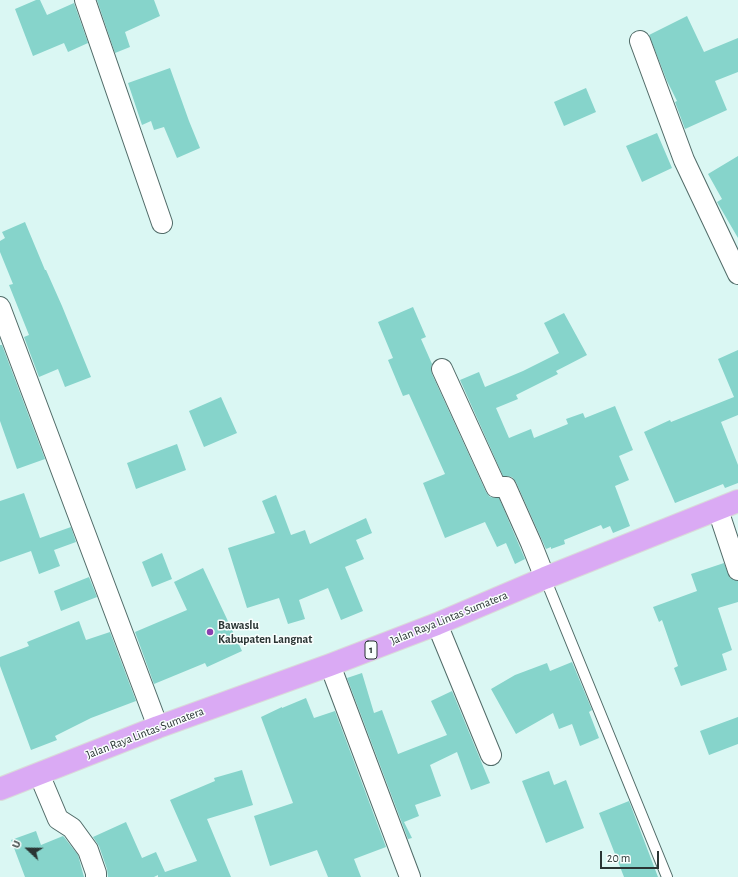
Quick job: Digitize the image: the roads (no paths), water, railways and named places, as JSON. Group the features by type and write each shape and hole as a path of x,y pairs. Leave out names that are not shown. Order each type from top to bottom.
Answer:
{"highway":[{"name":"Jalan Raya Lintas Sumatera","path":"0,789 158,727 330,665 437,624 545,578 738,502"}],"street":[{"path":"85,0 162,223"},
{"path":"640,41 684,160 738,274"},
{"path":"0,307 158,727"},
{"path":"442,369 496,487 506,487 545,578"},
{"path":"718,510 738,570"},
{"path":"437,624 491,755"},
{"path":"330,665 410,877"},
{"path":"39,774 58,819 72,828 88,850 96,877"}],"lane":[{"path":"545,578 668,877"}],"place":[{"name":"Bawaslu Kabupaten Langnat","path":"210,632"}]}
